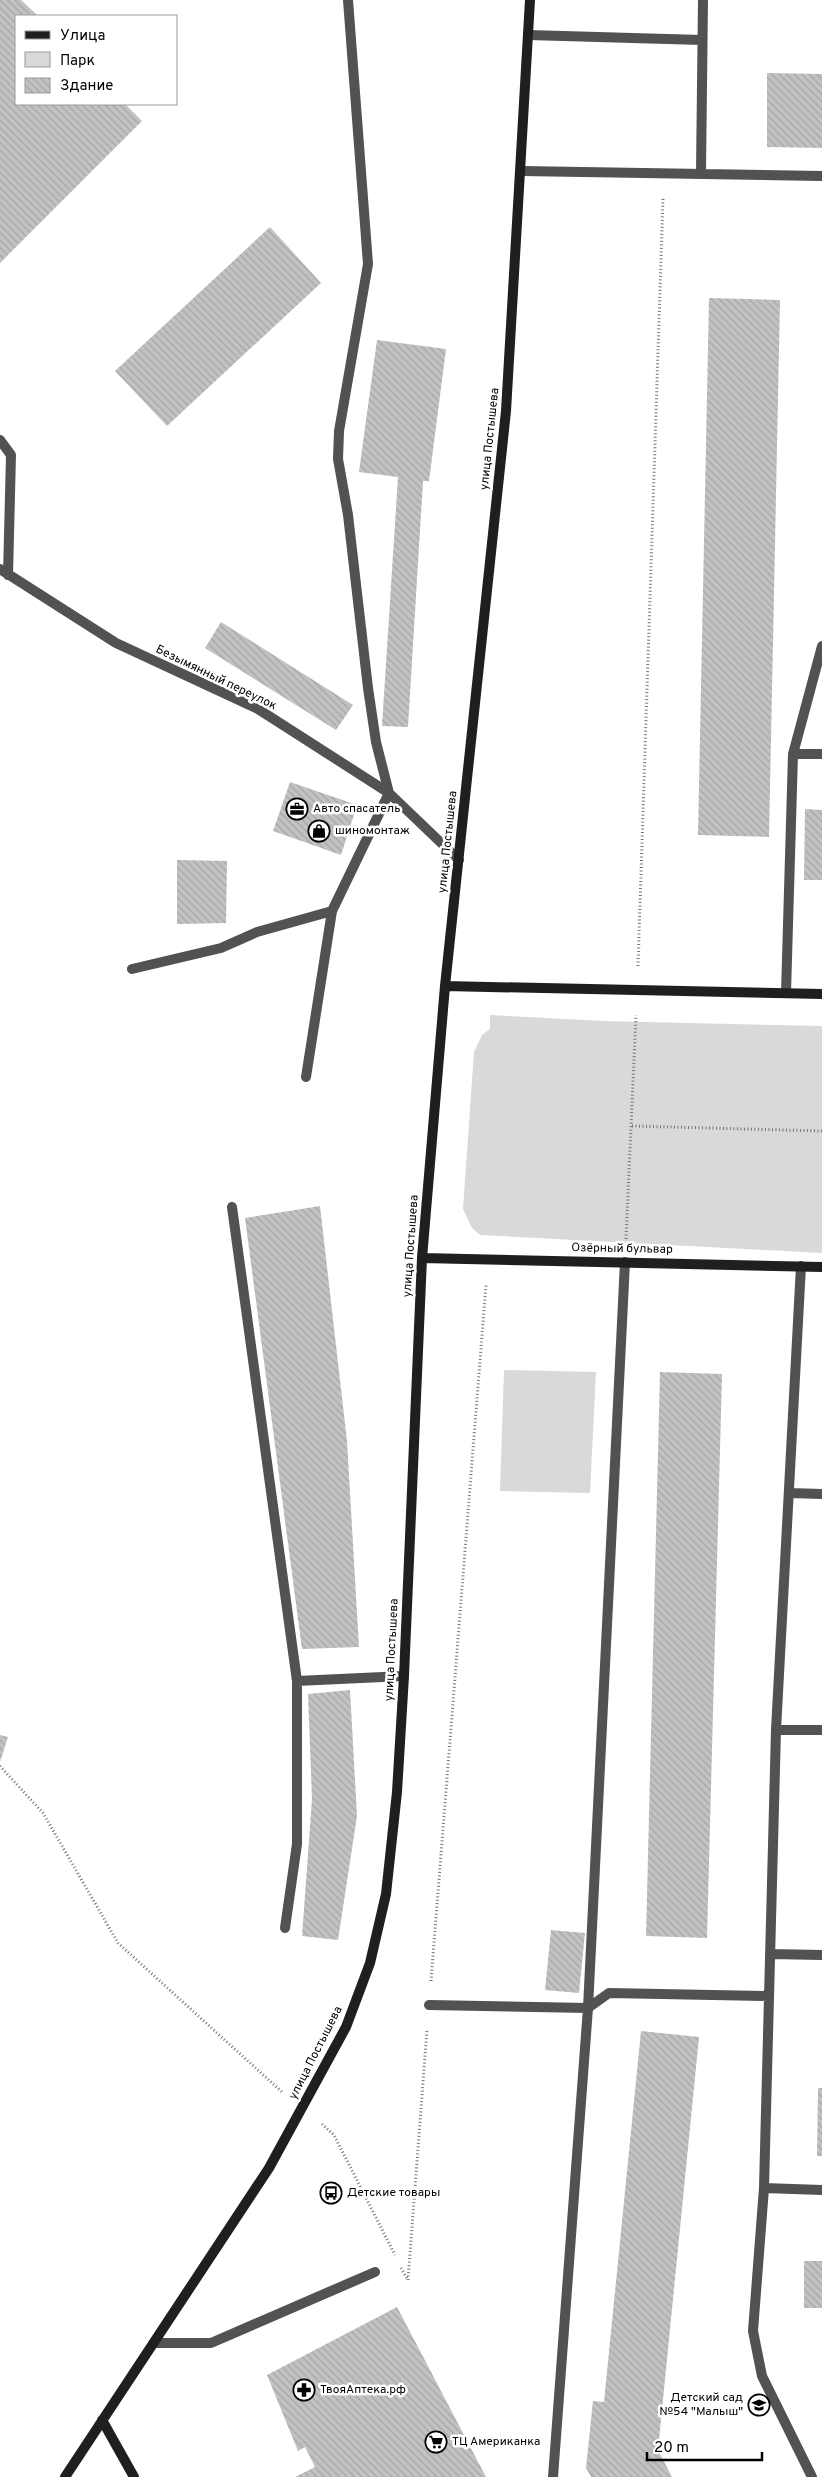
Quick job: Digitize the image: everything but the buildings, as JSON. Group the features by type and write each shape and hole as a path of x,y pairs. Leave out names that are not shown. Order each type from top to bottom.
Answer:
{"main road":[{"name":"улица Постышева","path":"65,2477 269,2168 346,2027 370,1963 384,1903 397,1792 404,1676 422,1258 445,986 506,411 522,171 530,0"},
{"path":"445,986 822,994"},
{"name":"Озёрный бульвар","path":"422,1258 822,1267"},
{"path":"102,2420 134,2477"}],"lane":[{"path":"306,1077 332,911 388,793 375,733 348,515 338,459 339,431 368,264 348,0"},
{"path":"701,172 703,0"},
{"path":"528,35 702,40"},
{"path":"522,171 664,174 701,172 822,176"},
{"path":"0,440 11,455 4,572"},
{"name":"Безымянный переулок","path":"4,572 116,643 258,709 388,793 458,860"},
{"path":"786,993 793,754 822,646"},
{"path":"793,754 822,754"},
{"path":"132,969 222,948 257,932 332,911"},
{"path":"232,1207 297,1681 296,1844 285,1928"},
{"path":"552,2477 588,2008 625,1262"},
{"path":"801,1266 776,1730 764,2188 753,2331 762,2376 812,2477"},
{"path":"789,1493 822,1494"},
{"path":"297,1681 404,1676"},
{"path":"776,1730 822,1730"},
{"path":"770,1954 822,1955"},
{"path":"429,2005 588,2008 609,1993 769,1996"},
{"path":"764,2188 822,2190"},
{"path":"154,2343 211,2343 376,2272"}],"path":[{"path":"625,1262 637,991 664,174"},
{"path":"632,1126 822,1131"},
{"path":"0,1766 43,1813 118,1944 334,2135 408,2280 488,1259"}],"green space":[{"path":"490,1015 602,1021 822,1026 822,1253 480,1235 472,1228 463,1209 474,1052 482,1035 490,1029"},
{"path":"504,1370 596,1372 590,1493 500,1491"}],"place":[{"name":"Авто спасатель","path":"297,809"},
{"name":"шиномонтаж","path":"319,831"},
{"name":"Детские товары","path":"331,2193"},
{"name":"ТвояАптека.рф","path":"304,2390"},
{"name":"Детский сад №54 \"Малыш\"","path":"759,2405"},
{"name":"ТЦ Американка","path":"436,2442"}]}
